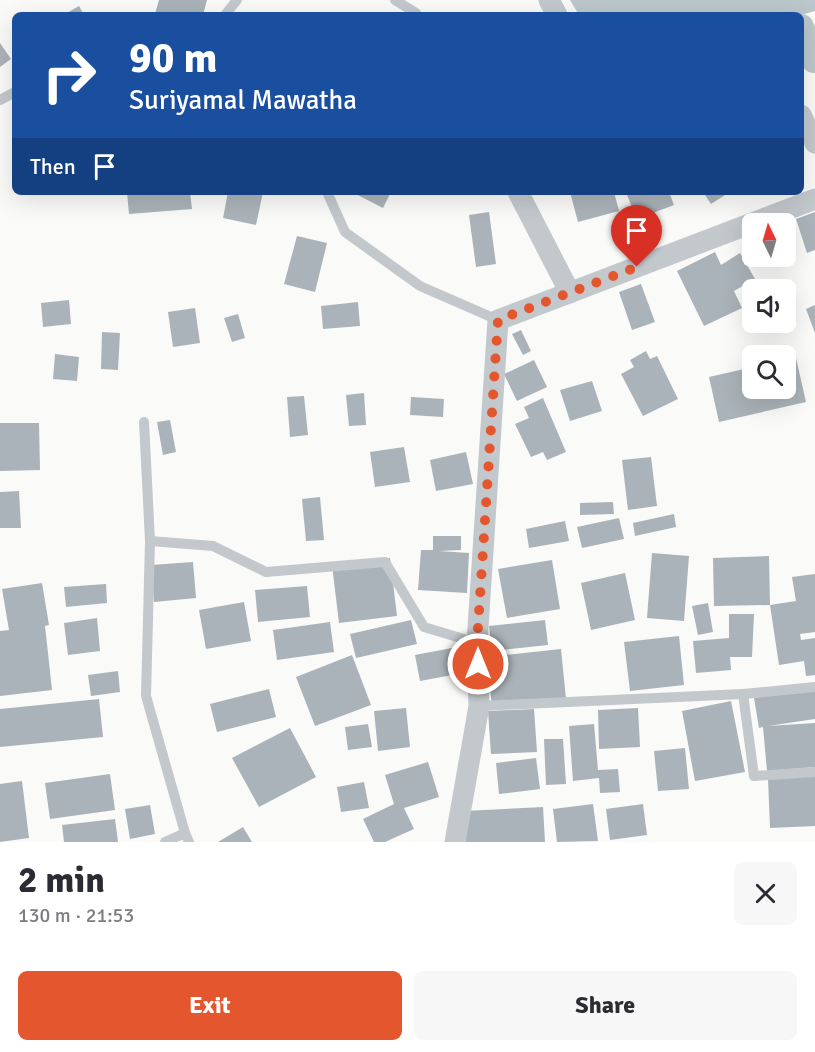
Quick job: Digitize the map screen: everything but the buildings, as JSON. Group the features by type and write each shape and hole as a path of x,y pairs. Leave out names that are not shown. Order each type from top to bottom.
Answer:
{"street":[{"path":"804,121 815,143"},
{"path":"520,195 570,293"},
{"path":"455,842 479,706 477,643 498,320 815,199"}],"lane":[{"path":"227,12 237,0"},
{"path":"395,0 414,12"},
{"path":"328,195 345,232 420,286 498,320"},
{"path":"144,422 150,541 146,696 187,838 165,842"},
{"path":"150,541 213,546 266,572 385,562 424,627 477,643"},
{"path":"479,706 743,694 815,687"},
{"path":"743,694 754,776 815,772"}],"shaded area":[{"path":"570,0 815,0 815,11 804,14 804,12 577,12"}],"waterway":[{"path":"804,35 814,60"}],"route":[{"path":"478,664 477,643 498,320 637,267"}]}
